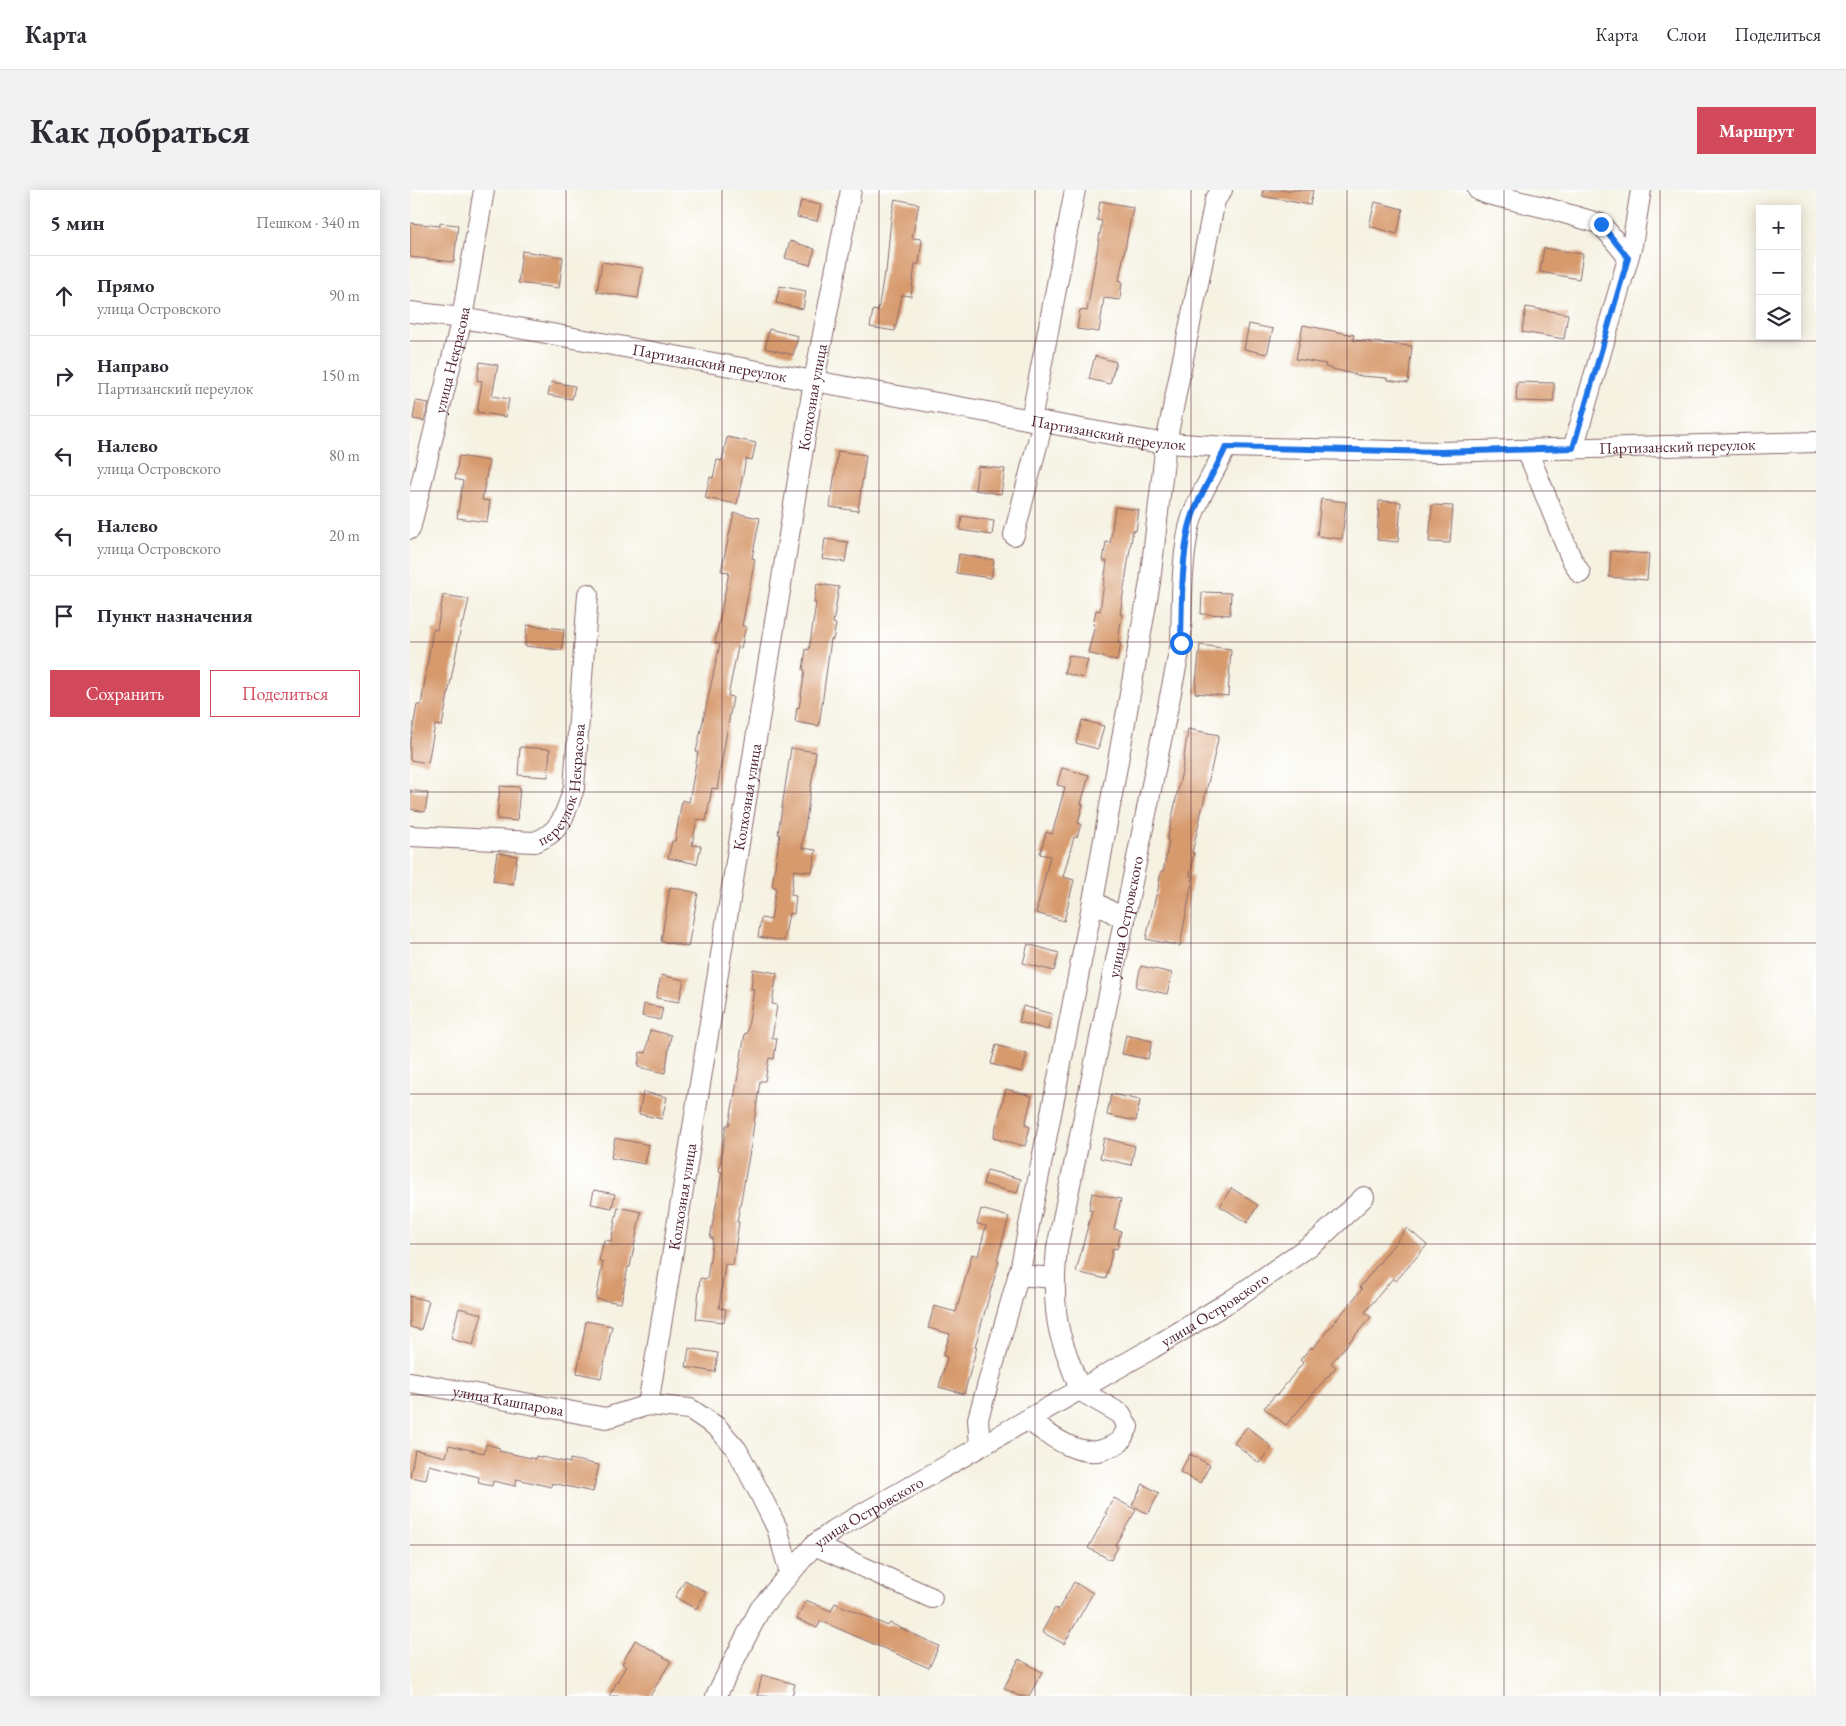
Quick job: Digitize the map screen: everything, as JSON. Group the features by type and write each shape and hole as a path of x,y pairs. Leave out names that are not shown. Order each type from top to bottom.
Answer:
{"street":[{"name":"улица Некрасова","path":"410,529 462,318 484,190"},
{"name":"Колхозная улица","path":"648,1405 814,381 851,190"},
{"path":"1014,535 1037,421 1075,190"},
{"path":"1478,190 1601,224 1628,258"},
{"path":"1573,448 1628,258 1642,190"},
{"path":"980,1446 978,1419 1018,1275 1033,1210 1093,902 1150,582 1166,443 1218,193"},
{"name":"Партизанский переулок","path":"410,312 462,318 1155,442 1226,447 1440,452 1816,442"},
{"name":"улица Островского","path":"1079,1390 1060,1333 1055,1302 1054,1278 1057,1248 1181,643 1184,566 1189,527 1204,487 1226,447"},
{"path":"1527,450 1571,558 1580,573"},
{"name":"переулок Некрасова","path":"410,836 534,842 548,837 559,826 574,788 588,594"},
{"path":"1093,902 1125,920"},
{"path":"1077,983 1094,989 1108,1001"},
{"name":"улица Островского","path":"716,1696 760,1609 814,1544 836,1529 1151,1349 1232,1300 1318,1240 1364,1197"},
{"path":"1018,1275 1054,1278"},
{"name":"улица Кашпарова","path":"410,1382 606,1418 648,1405"},
{"path":"1027,1420 1080,1451 1100,1450 1120,1442 1128,1427 1121,1414 1079,1390"},
{"path":"648,1405 690,1409 717,1427 737,1450 777,1528 790,1573"},
{"path":"814,1544 932,1598"}],"building":[{"path":"1263,190 1313,190 1310,205 1262,196"},
{"path":"895,199 919,204 912,238 922,239 919,264 915,264 911,296 902,295 895,331 870,327 873,310 878,311 884,273 886,273 891,218"},
{"path":"801,201 821,205 817,221 797,217"},
{"path":"1100,201 1133,207 1119,280 1122,281 1120,300 1104,298 1099,332 1077,329 1080,310 1087,311 1102,221 1097,220"},
{"path":"1375,202 1403,209 1397,234 1369,226"},
{"path":"410,223 440,226 440,223 458,225 454,262 410,257"},
{"path":"790,241 815,249 810,265 785,258"},
{"path":"1544,248 1583,254 1579,279 1540,272"},
{"path":"522,251 563,257 559,288 518,283"},
{"path":"602,262 643,268 638,298 597,292"},
{"path":"780,286 806,291 803,309 776,303"},
{"path":"1526,307 1568,314 1564,339 1522,332"},
{"path":"1249,324 1273,329 1267,354 1244,349"},
{"path":"1303,325 1354,335 1353,340 1412,346 1408,383 1387,380 1387,378 1361,376 1325,367 1326,364 1296,359"},
{"path":"769,329 798,336 793,355 765,348"},
{"path":"1095,356 1116,362 1110,384 1089,379"},
{"path":"480,362 498,365 492,396 509,399 506,417 477,412 482,381 477,380"},
{"path":"551,382 575,386 572,399 548,395"},
{"path":"1517,382 1554,383 1554,402 1516,401"},
{"path":"416,401 429,403 424,421 413,419"},
{"path":"727,437 756,443 752,460 746,459 737,504 705,498 710,477 713,478 717,460 722,461"},
{"path":"838,451 866,455 858,511 830,507"},
{"path":"459,456 489,461 482,500 490,501 487,522 457,518 463,481 455,479"},
{"path":"978,466 1005,469 1001,494 975,490"},
{"path":"1321,499 1346,502 1342,539 1317,536"},
{"path":"1379,501 1401,502 1398,542 1377,540"},
{"path":"1432,505 1453,506 1450,543 1429,542"},
{"path":"1115,507 1139,510 1136,531 1133,530 1120,614 1122,614 1118,643 1121,644 1117,661 1088,653 1095,625 1093,625 1096,610 1100,611 1107,561 1103,561 1106,542 1110,543"},
{"path":"734,513 760,518 752,558 755,559 742,626 746,626 741,648 738,647 728,696 733,697 717,789 712,788 706,821 697,819 692,845 701,846 697,864 668,858 672,841 675,841 682,800 689,802 698,752 696,752 720,644 715,643 729,572 721,571"},
{"path":"962,516 994,521 992,535 960,530"},
{"path":"825,539 848,542 845,562 822,559"},
{"path":"1611,551 1649,554 1647,580 1609,577"},
{"path":"959,554 994,560 991,578 956,573"},
{"path":"817,584 839,587 833,623 836,624 833,640 831,639 819,726 795,722 805,670 803,670 806,649 809,650"},
{"path":"1202,592 1231,593 1230,615 1201,614"},
{"path":"443,595 469,599 464,622 462,622 442,726 435,725 428,763 410,760 410,739 417,705 421,705 433,629 437,630"},
{"path":"527,625 564,629 562,650 525,646"},
{"path":"1200,645 1231,649 1228,696 1195,693"},
{"path":"1069,655 1088,660 1083,678 1064,673"},
{"path":"1082,720 1104,726 1098,749 1076,743"},
{"path":"1188,729 1219,735 1192,853 1194,853 1190,876 1193,876 1180,946 1146,939 1161,871 1163,872"},
{"path":"520,747 550,749 548,777 518,775"},
{"path":"791,748 816,752 802,848 816,850 812,872 794,870 791,895 796,896 794,914 789,913 784,941 758,937 761,918 771,920 776,887 772,886 780,834 778,834"},
{"path":"1062,768 1089,775 1081,804 1083,804 1078,823 1081,824 1077,837 1074,837 1063,877 1074,880 1064,921 1036,913 1050,856 1040,854 1046,832 1052,834 1065,787 1057,785"},
{"path":"500,786 520,787 517,821 497,819"},
{"path":"410,790 428,793 425,812 410,809"},
{"path":"497,853 517,856 513,884 493,881"},
{"path":"670,887 698,893 688,947 661,941"},
{"path":"1028,944 1059,953 1054,971 1023,963"},
{"path":"1141,966 1172,973 1167,994 1136,987"},
{"path":"753,969 777,973 772,1004 777,1005 772,1038 777,1038 774,1059 769,1058 765,1081 760,1081 737,1222 739,1222 733,1265 725,1264 719,1308 726,1309 724,1322 696,1319 700,1278 707,1279 713,1238 710,1238 722,1172 719,1172 726,1125 729,1125 745,1033 747,1034 754,989 751,989"},
{"path":"661,975 684,980 679,1002 656,998"},
{"path":"644,1004 663,1008 660,1020 642,1016"},
{"path":"1023,1006 1052,1014 1048,1030 1019,1022"},
{"path":"650,1030 671,1035 665,1073 638,1067 640,1052 646,1053"},
{"path":"1126,1035 1152,1041 1148,1059 1122,1054"},
{"path":"996,1045 1027,1054 1022,1072 991,1064"},
{"path":"1006,1089 1032,1096 1025,1125 1030,1127 1025,1146 993,1138"},
{"path":"643,1092 667,1097 662,1119 639,1114"},
{"path":"1111,1094 1140,1100 1136,1121 1107,1115"},
{"path":"615,1138 649,1145 645,1164 611,1158"},
{"path":"1104,1138 1135,1146 1131,1165 1100,1158"},
{"path":"987,1170 1021,1179 1017,1193 983,1184"},
{"path":"1231,1188 1258,1205 1247,1223 1220,1206"},
{"path":"594,1190 615,1194 612,1208 591,1204"},
{"path":"1092,1193 1121,1199 1114,1229 1121,1231 1117,1249 1113,1248 1106,1279 1076,1272 1092,1210 1089,1210"},
{"path":"618,1207 641,1212 621,1303 596,1299 603,1262 599,1261 604,1240 611,1241"},
{"path":"981,1209 1009,1217 964,1394 939,1387 947,1357 943,1356 950,1334 928,1328 934,1306 956,1312 972,1254 978,1256 986,1226 977,1224"},
{"path":"1407,1228 1427,1245 1396,1281 1393,1278 1365,1312 1371,1317 1331,1363 1336,1367 1286,1425 1264,1408 1303,1363 1300,1360 1311,1347 1312,1349 1362,1289 1360,1287"},
{"path":"410,1296 429,1301 421,1330 410,1327"},
{"path":"459,1308 482,1314 473,1345 451,1339"},
{"path":"586,1321 612,1326 601,1378 577,1373"},
{"path":"689,1348 718,1353 715,1372 686,1367"},
{"path":"1247,1427 1272,1447 1259,1463 1234,1443"},
{"path":"486,1444 500,1448 499,1451 535,1459 536,1456 570,1463 570,1459 599,1465 593,1492 552,1483 551,1487 517,1479 515,1486 493,1481 492,1486 478,1483 479,1477 429,1465 426,1480 410,1477 415,1450 446,1457 449,1445 484,1453"},
{"path":"1190,1454 1210,1465 1200,1483 1180,1472"},
{"path":"1143,1484 1159,1493 1148,1514 1132,1505"},
{"path":"1114,1498 1136,1510 1115,1545 1118,1547 1111,1560 1088,1548"},
{"path":"685,1580 706,1592 696,1609 675,1597"},
{"path":"1074,1582 1093,1593 1064,1644 1042,1632 1055,1608 1058,1610"},
{"path":"806,1600 831,1611 835,1603 888,1626 890,1623 939,1646 929,1668 821,1621 817,1628 797,1619"},
{"path":"635,1640 671,1661 650,1696 609,1696 626,1666 622,1664"},
{"path":"1019,1659 1042,1672 1029,1696 1019,1696 1004,1688"},
{"path":"762,1675 795,1684 792,1696 757,1696"}],"route":[{"path":"1181,643 1184,566 1189,527 1204,487 1226,447 1440,452 1573,448 1628,258 1601,224"}]}
